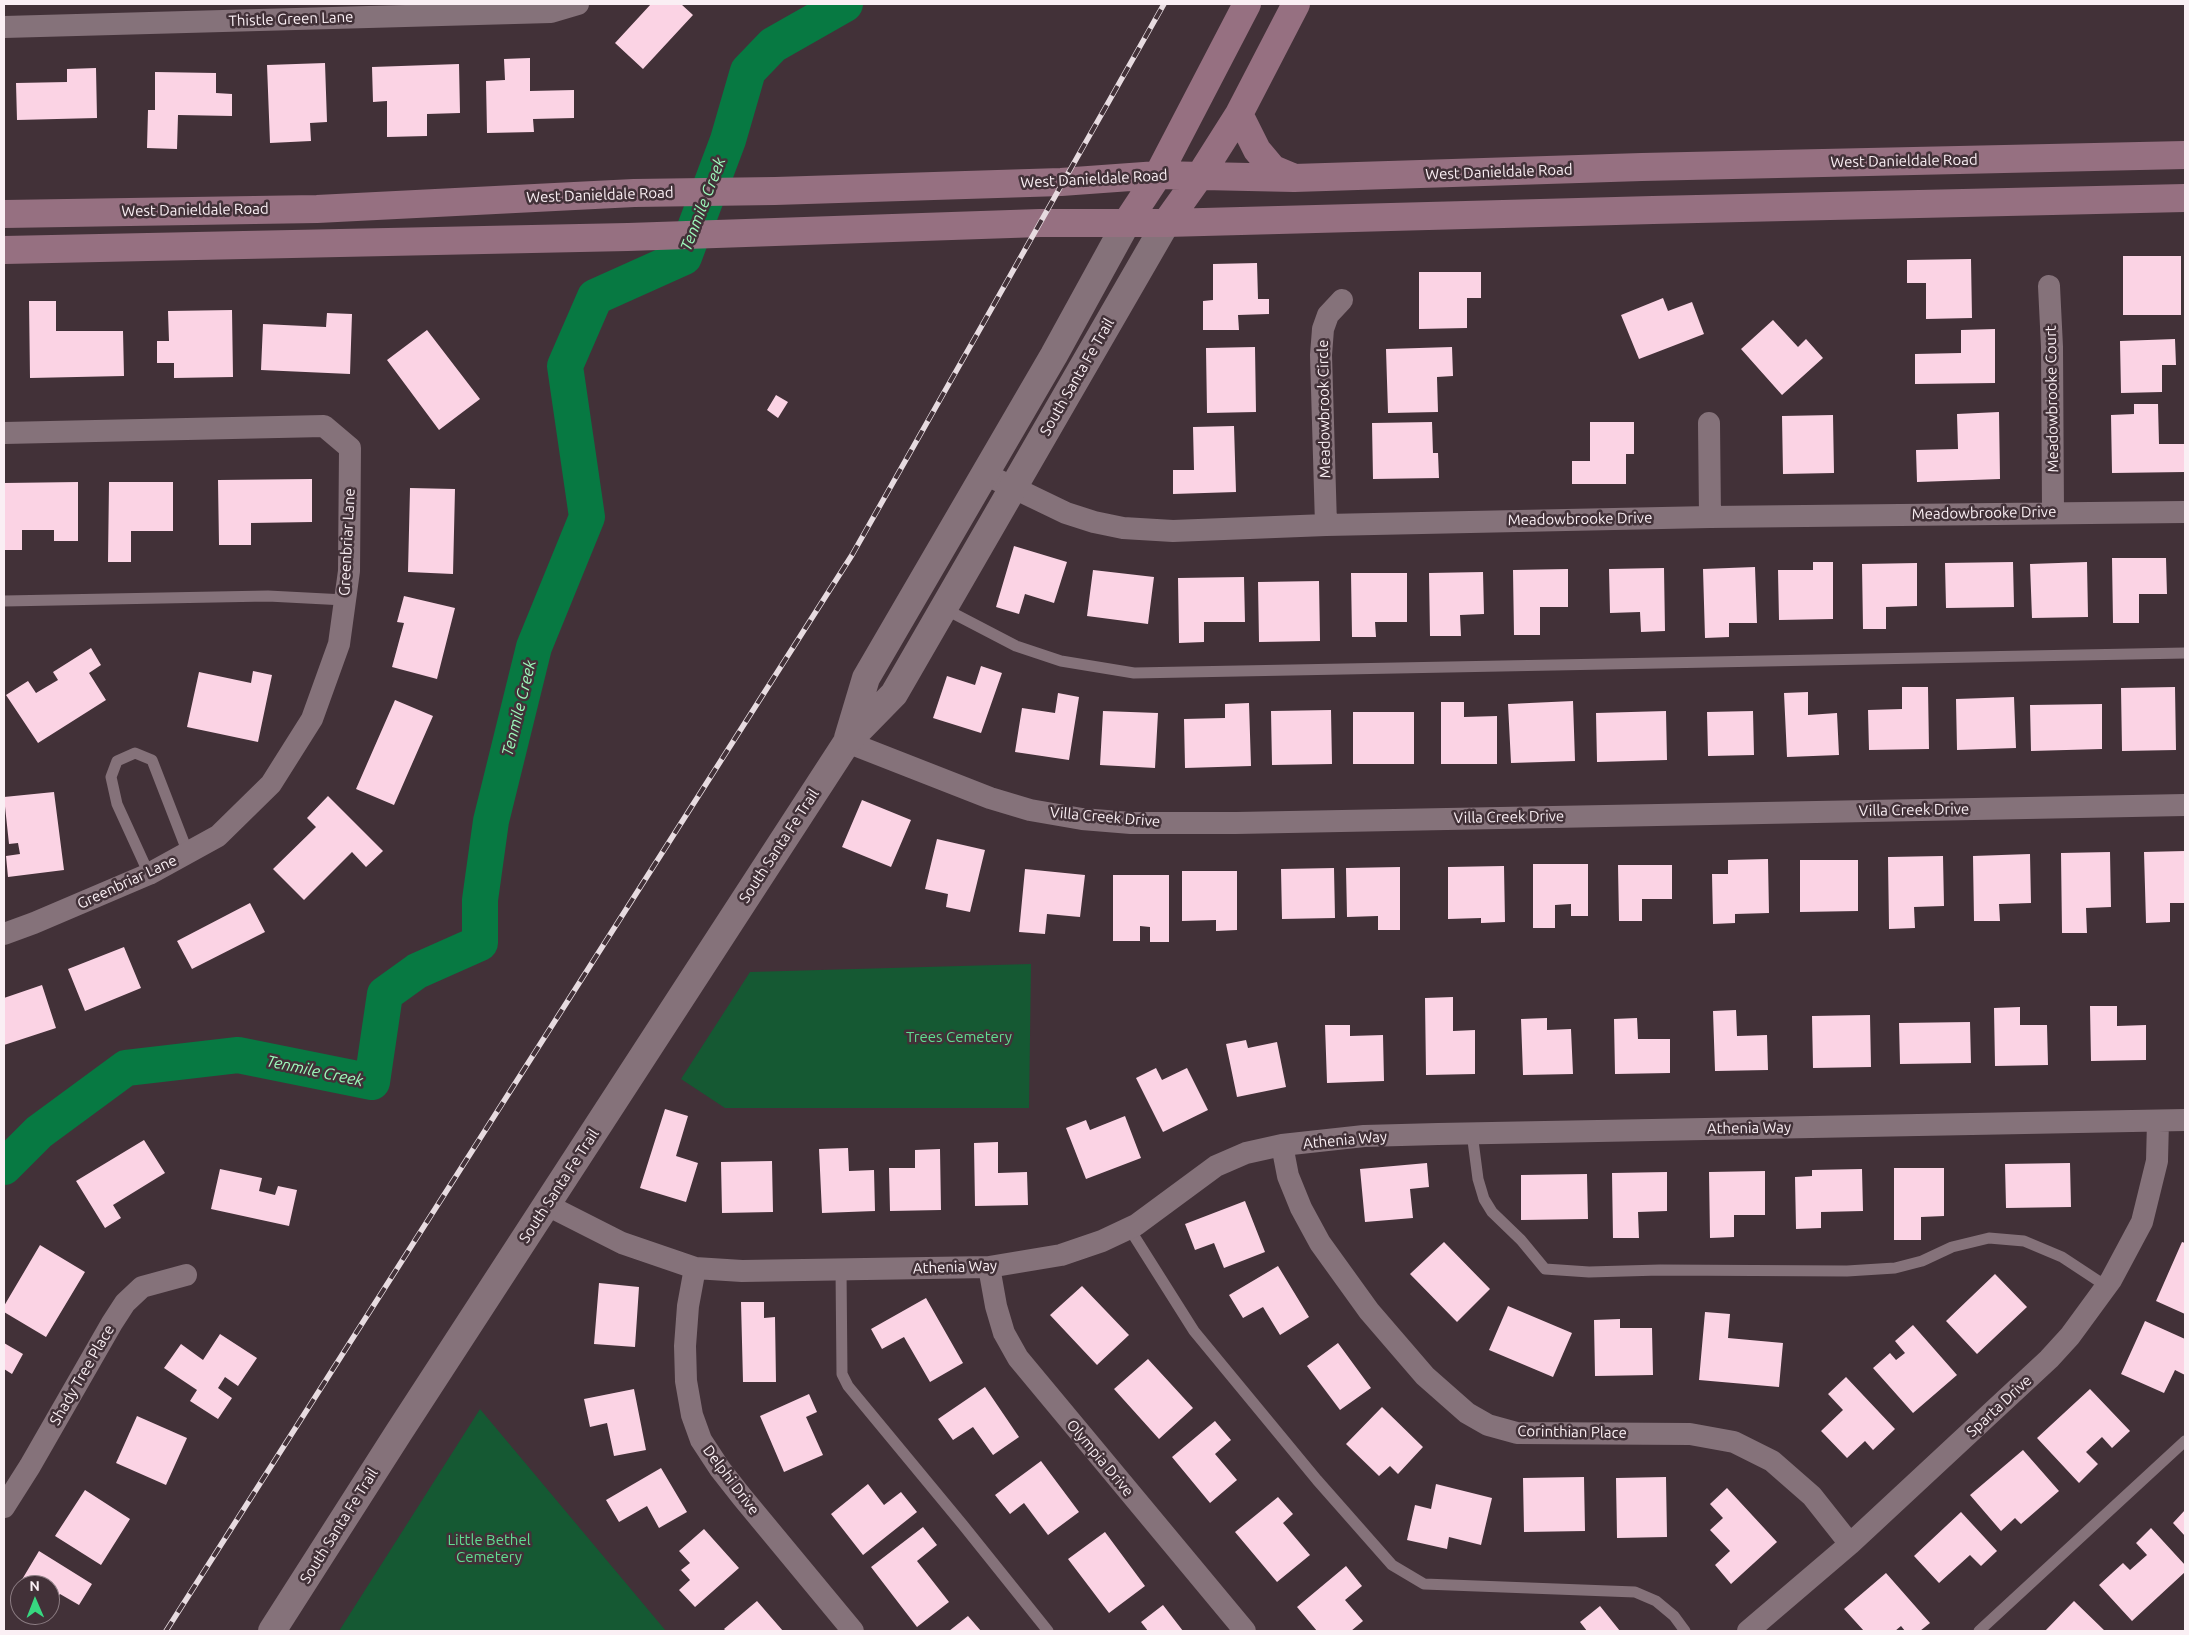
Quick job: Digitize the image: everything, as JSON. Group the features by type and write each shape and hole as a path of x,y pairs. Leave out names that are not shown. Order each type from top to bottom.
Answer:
{"main road":[{"name":"South Santa Fe Trail","path":"1127,222 1158,175 1247,4"},
{"name":"South Santa Fe Trail","path":"1166,224 1201,174 1239,114 1296,4"},
{"path":"1239,114 1257,150 1273,169 1294,178"},
{"name":"West Danieldale Road","path":"4,214 317,208 634,192 774,191 1061,182 1158,175 1201,174 1294,178 1766,164 2185,155"},
{"path":"1764,207 1766,164"},
{"path":"4,250 628,237 1030,223 1127,222 1166,224 1764,207 2185,198"},
{"path":"315,244 317,208"}],"street":[{"name":"Thistle Green Lane","path":"4,27 551,12 578,4"},
{"name":"South Santa Fe Trail","path":"846,742 866,678 985,474 1127,222"},
{"name":"South Santa Fe Trail","path":"272,1631 846,742 894,694 1166,224"},
{"name":"Meadowbrooke Court","path":"2049,286 2052,347 2053,512"},
{"name":"Meadowbrook Circle","path":"1326,525 1323,329 1328,315 1342,300"},
{"path":"1709,423 1710,516"},
{"name":"Greenbriar Lane","path":"4,433 324,426 350,448 349,571 339,644 312,719 271,784 218,836 188,853 149,874 4,934"},
{"name":"Meadowbrooke Drive","path":"985,474 1066,513 1123,528 1173,531 1326,525 1710,516 2185,512"},
{"path":"915,594 944,608"},
{"name":"Villa Creek Drive","path":"846,742 990,798 1030,810 1082,819 1131,823 2185,805"},
{"name":"Athenia Way","path":"547,1204 622,1243 695,1268 742,1271 989,1267 1061,1255 1102,1242 1129,1228 1216,1166 1246,1153 1282,1145 1364,1136 1472,1133 2185,1120"},
{"name":"Sparta Drive","path":"1748,1631 1850,1544 2049,1360 2091,1309 2142,1222 2157,1160 2158,1121"},
{"name":"Corinthian Place","path":"1282,1145 1288,1176 1301,1208 1320,1243 1369,1310 1425,1376 1467,1413 1488,1425 1517,1433 1690,1434 1734,1442 1772,1461 1812,1496 1850,1544"},
{"name":"Olympia Drive","path":"989,1267 996,1306 1004,1333 1018,1358 1245,1631"},
{"name":"Delphi Drive","path":"695,1268 688,1306 685,1346 686,1381 692,1415 701,1440 720,1469 742,1497 852,1631"},
{"name":"Shady Tree Place","path":"4,1507 125,1303 142,1287 186,1275"}],"lane":[{"path":"4,601 268,596 345,600"},
{"path":"944,608 1016,646 1061,661 1134,673 2185,653"},
{"path":"149,874 117,804 110,777 116,761 135,753 152,760 188,853"},
{"path":"1472,1133 1478,1179 1484,1199 1492,1212 1521,1240 1545,1269 1589,1272 1660,1270 1856,1271 1895,1268 1922,1261 1952,1247 1989,1238 2024,1241 2062,1257 2106,1286"},
{"path":"1129,1228 1194,1331 1317,1480 1392,1565 1424,1584 1635,1592 1656,1601 1674,1616 1685,1631"},
{"path":"841,1269 842,1374 848,1386 964,1525 1048,1631"},
{"path":"1979,1631 2185,1441"}],"green space":[{"name":"Trees Cemetery","path":"1031,964 1029,1108 725,1108 681,1079 750,972"},
{"name":"Little Bethel Cemetery","path":"480,1409 666,1631 339,1631"}],"building":[{"path":"651,4 681,4 693,15 643,69 615,43"},
{"path":"530,58 530,91 574,90 574,118 533,119 534,132 487,133 486,81 505,80 504,59"},
{"path":"325,63 327,122 310,123 311,141 270,143 267,65"},
{"path":"459,64 460,113 427,114 427,136 387,137 387,101 373,102 372,67"},
{"path":"96,68 97,118 17,120 16,83 67,82 67,69"},
{"path":"155,72 216,73 216,93 232,94 232,116 178,115 177,149 147,148 148,110 155,110"},
{"path":"2123,256 2181,256 2181,315 2123,315"},
{"path":"1971,259 1972,318 1926,319 1926,283 1907,283 1907,260"},
{"path":"1257,263 1258,299 1269,299 1269,314 1238,315 1239,330 1203,330 1203,301 1213,300 1213,264"},
{"path":"1419,272 1481,272 1481,298 1467,298 1467,328 1419,329"},
{"path":"1663,298 1668,311 1692,302 1704,334 1639,359 1621,315"},
{"path":"29,301 56,301 56,331 123,331 124,376 30,378"},
{"path":"232,310 233,377 174,378 174,363 157,363 157,341 169,341 168,311"},
{"path":"327,313 352,314 350,374 261,370 263,324 326,327"},
{"path":"1773,320 1798,347 1806,339 1823,358 1782,395 1741,349"},
{"path":"1995,329 1995,383 1915,384 1915,354 1961,353 1961,330"},
{"path":"427,330 480,399 439,430 387,360"},
{"path":"2175,339 2176,365 2162,365 2162,392 2121,393 2120,341"},
{"path":"1255,347 1256,412 1207,413 1206,348"},
{"path":"1452,347 1453,376 1437,377 1438,412 1388,413 1386,349"},
{"path":"776,395 788,402 778,418 767,410"},
{"path":"2134,404 2158,404 2159,444 2185,444 2185,472 2112,473 2111,415 2134,414"},
{"path":"1999,412 2000,479 1917,482 1916,450 1958,449 1957,414"},
{"path":"1833,415 1834,473 1783,474 1782,416"},
{"path":"1432,422 1433,453 1438,453 1439,478 1373,479 1372,423"},
{"path":"1590,422 1634,422 1634,454 1626,454 1626,484 1572,484 1572,461 1590,461"},
{"path":"1234,426 1236,492 1173,494 1173,470 1194,470 1193,427"},
{"path":"312,479 312,522 251,523 251,545 219,545 218,480"},
{"path":"78,482 78,541 54,541 54,530 22,530 22,550 4,550 4,483"},
{"path":"109,482 173,482 173,531 131,531 131,562 108,562"},
{"path":"410,488 455,489 453,574 408,572"},
{"path":"1014,546 1067,562 1054,603 1025,594 1019,614 996,607"},
{"path":"2112,558 2166,558 2167,594 2139,594 2139,623 2113,623"},
{"path":"1813,562 1833,562 1833,619 1779,620 1778,570 1813,570"},
{"path":"2013,562 2014,607 1946,608 1945,563"},
{"path":"2087,562 2088,617 2032,618 2030,564"},
{"path":"1917,563 1917,606 1886,607 1886,629 1863,629 1862,564"},
{"path":"1755,567 1757,623 1729,623 1729,637 1705,638 1703,569"},
{"path":"1664,568 1665,631 1641,632 1640,612 1610,613 1609,569"},
{"path":"1568,569 1568,607 1540,607 1540,635 1514,635 1513,570"},
{"path":"1093,570 1154,577 1148,624 1087,616"},
{"path":"1483,572 1484,614 1460,615 1461,636 1430,636 1429,573"},
{"path":"1351,573 1407,573 1407,622 1375,622 1376,637 1352,637"},
{"path":"1244,577 1245,622 1204,622 1204,642 1179,643 1178,578"},
{"path":"1319,581 1320,641 1259,642 1258,582"},
{"path":"404,596 455,608 437,679 392,667 404,623 397,622"},
{"path":"91,648 101,665 89,673 106,700 38,743 6,695 28,681 36,693 58,680 53,672"},
{"path":"981,666 1002,673 981,733 933,718 947,676 975,685"},
{"path":"253,671 272,675 258,742 187,727 199,672 251,683"},
{"path":"1902,687 1928,687 1929,749 1869,750 1868,710 1902,709"},
{"path":"2175,687 2176,750 2122,751 2121,688"},
{"path":"1808,692 1808,715 1837,713 1839,755 1787,757 1784,693"},
{"path":"1058,693 1079,697 1069,760 1015,752 1022,708 1055,713"},
{"path":"2014,697 2016,748 1957,750 1956,699"},
{"path":"395,700 433,716 394,805 356,789"},
{"path":"1573,701 1575,761 1511,763 1508,704"},
{"path":"1441,702 1464,702 1464,717 1497,716 1497,764 1441,764"},
{"path":"1249,703 1251,766 1185,768 1184,719 1225,718 1225,704"},
{"path":"2102,704 2102,749 2031,751 2030,705"},
{"path":"1331,710 1332,764 1272,765 1271,711"},
{"path":"1103,711 1158,713 1155,768 1100,765"},
{"path":"1666,711 1667,760 1597,762 1596,713"},
{"path":"1753,711 1754,755 1708,756 1707,712"},
{"path":"1353,712 1414,712 1414,764 1353,764"},
{"path":"54,792 64,870 8,877 6,856 20,854 18,843 9,844 4,797"},
{"path":"328,796 383,851 366,867 352,852 304,900 273,869 316,827 307,818"},
{"path":"862,800 911,820 891,867 842,847"},
{"path":"937,839 985,850 970,912 946,907 948,894 925,889"},
{"path":"2185,851 2185,903 2170,903 2170,922 2146,923 2144,852"},
{"path":"2110,852 2111,907 2086,908 2087,933 2062,933 2061,853"},
{"path":"2030,854 2031,903 1999,904 2000,921 1974,921 1973,856"},
{"path":"1943,856 1944,906 1914,907 1915,928 1889,929 1888,857"},
{"path":"1768,859 1769,913 1735,914 1735,923 1713,924 1712,874 1728,874 1728,860"},
{"path":"1800,860 1858,860 1858,911 1800,912"},
{"path":"1533,864 1588,864 1588,916 1571,916 1571,904 1555,905 1555,928 1533,928"},
{"path":"1618,865 1672,865 1672,899 1642,899 1642,921 1619,921"},
{"path":"1504,866 1505,922 1481,923 1481,918 1448,919 1448,867"},
{"path":"1400,867 1400,930 1378,930 1378,916 1347,917 1346,868"},
{"path":"1334,868 1335,918 1282,919 1281,869"},
{"path":"1025,869 1085,875 1080,917 1047,914 1045,934 1019,932"},
{"path":"1182,871 1237,871 1237,930 1216,931 1216,920 1182,921"},
{"path":"1113,875 1169,875 1169,942 1150,942 1150,927 1140,926 1140,941 1113,941"},
{"path":"250,903 265,932 192,969 177,941"},
{"path":"124,947 141,988 85,1011 68,969"},
{"path":"42,985 56,1028 4,1045 4,998"},
{"path":"1453,997 1453,1031 1475,1030 1475,1074 1426,1075 1425,998"},
{"path":"2090,1006 2117,1006 2117,1026 2146,1025 2146,1060 2091,1061"},
{"path":"2020,1007 2020,1025 2047,1025 2048,1065 1995,1066 1994,1008"},
{"path":"1736,1010 1737,1036 1767,1035 1768,1070 1715,1071 1713,1011"},
{"path":"1870,1015 1871,1067 1813,1068 1812,1016"},
{"path":"1547,1018 1547,1030 1571,1029 1573,1074 1523,1075 1521,1019"},
{"path":"1637,1018 1638,1039 1670,1039 1670,1073 1615,1074 1614,1019"},
{"path":"1970,1022 1971,1063 1900,1064 1899,1023"},
{"path":"1325,1025 1350,1025 1350,1036 1383,1035 1384,1081 1327,1083"},
{"path":"1246,1040 1248,1048 1277,1042 1286,1087 1237,1097 1226,1044"},
{"path":"1156,1068 1162,1080 1187,1068 1208,1110 1163,1132 1136,1078"},
{"path":"665,1109 688,1116 676,1156 698,1163 686,1202 640,1188"},
{"path":"1125,1116 1141,1158 1086,1179 1066,1128 1086,1120 1090,1130"},
{"path":"144,1140 165,1173 113,1205 121,1218 105,1228 76,1181"},
{"path":"998,1142 998,1173 1027,1172 1028,1205 975,1206 974,1143"},
{"path":"848,1148 849,1171 874,1170 875,1211 822,1213 819,1149"},
{"path":"940,1149 941,1210 890,1211 889,1168 915,1168 915,1150"},
{"path":"772,1161 773,1212 722,1213 721,1162"},
{"path":"1427,1163 1429,1187 1410,1189 1413,1218 1365,1222 1360,1169"},
{"path":"2070,1163 2071,1207 2006,1208 2005,1164"},
{"path":"1894,1168 1944,1168 1944,1216 1921,1217 1921,1240 1894,1240"},
{"path":"220,1169 262,1178 259,1191 275,1195 278,1186 297,1190 289,1226 211,1209"},
{"path":"1862,1169 1863,1211 1821,1212 1821,1228 1796,1229 1795,1177 1812,1176 1812,1170"},
{"path":"1765,1171 1765,1215 1734,1215 1734,1237 1710,1238 1709,1172"},
{"path":"1667,1172 1667,1211 1638,1212 1639,1238 1613,1238 1612,1173"},
{"path":"1587,1174 1588,1219 1521,1220 1521,1175"},
{"path":"1245,1201 1265,1252 1224,1268 1214,1243 1195,1250 1185,1224"},
{"path":"1444,1242 1490,1289 1457,1322 1410,1274"},
{"path":"2182,1242 2185,1243 2185,1314 2156,1301"},
{"path":"40,1245 85,1272 46,1337 4,1312 4,1306"},
{"path":"1278,1266 1309,1317 1280,1335 1263,1307 1243,1318 1229,1295"},
{"path":"1995,1274 2027,1307 1977,1354 1946,1321"},
{"path":"599,1283 639,1287 635,1347 594,1344"},
{"path":"1082,1286 1129,1335 1097,1365 1050,1315"},
{"path":"926,1298 963,1363 930,1382 904,1337 882,1349 871,1329"},
{"path":"741,1302 764,1302 764,1318 775,1317 776,1382 743,1382"},
{"path":"1508,1306 1572,1333 1553,1377 1489,1350"},
{"path":"1705,1312 1730,1314 1728,1338 1783,1343 1779,1387 1699,1380"},
{"path":"1620,1319 1620,1328 1652,1328 1653,1375 1595,1376 1594,1320"},
{"path":"2145,1321 2185,1339 2185,1375 2175,1370 2164,1393 2121,1374"},
{"path":"1913,1325 1957,1375 1913,1413 1873,1368 1890,1353 1896,1360 1905,1353 1895,1341"},
{"path":"220,1334 257,1358 238,1386 225,1377 218,1388 232,1398 218,1419 190,1401 197,1390 164,1368 181,1344 203,1360"},
{"path":"4,1343 23,1354 12,1374 4,1369"},
{"path":"1338,1343 1371,1388 1340,1410 1307,1366"},
{"path":"1148,1359 1193,1408 1159,1439 1114,1389"},
{"path":"1846,1377 1895,1429 1873,1450 1865,1441 1847,1458 1821,1431 1843,1410 1828,1394"},
{"path":"985,1387 1019,1437 993,1455 973,1427 953,1440 938,1419"},
{"path":"634,1389 646,1450 614,1456 607,1423 590,1427 584,1399"},
{"path":"2090,1389 2130,1431 2112,1448 2102,1437 2086,1452 2098,1464 2079,1483 2037,1438"},
{"path":"809,1394 817,1412 806,1417 823,1455 784,1472 760,1416"},
{"path":"1382,1407 1423,1447 1398,1474 1390,1466 1379,1476 1346,1444"},
{"path":"137,1416 187,1438 166,1485 116,1463"},
{"path":"1215,1421 1231,1440 1215,1454 1237,1480 1210,1503 1172,1457"},
{"path":"2023,1450 2059,1491 2021,1524 2015,1518 2001,1531 1970,1495"},
{"path":"1041,1461 1079,1512 1048,1535 1024,1503 1010,1514 995,1495"},
{"path":"661,1468 687,1512 659,1528 647,1506 619,1522 606,1500"},
{"path":"1584,1477 1585,1531 1524,1532 1523,1478"},
{"path":"1666,1477 1667,1537 1617,1538 1616,1478"},
{"path":"868,1484 884,1505 901,1492 917,1512 863,1555 831,1514"},
{"path":"1436,1484 1492,1498 1481,1545 1449,1537 1447,1549 1407,1540 1415,1505 1431,1509"},
{"path":"1727,1488 1777,1542 1731,1584 1715,1565 1730,1551 1710,1530 1723,1518 1710,1504"},
{"path":"85,1490 130,1519 101,1565 55,1536"},
{"path":"1278,1497 1293,1514 1283,1523 1310,1555 1277,1582 1235,1532"},
{"path":"2185,1510 2185,1536 2173,1523"},
{"path":"1961,1512 1997,1551 1981,1566 1970,1555 1939,1583 1914,1556"},
{"path":"923,1527 937,1545 917,1561 949,1602 917,1627 871,1567"},
{"path":"2151,1528 2185,1565 2185,1572 2132,1621 2099,1585 2123,1563 2130,1570 2147,1555 2136,1543"},
{"path":"704,1529 739,1568 695,1607 679,1590 690,1580 681,1570 690,1563 679,1551"},
{"path":"1105,1532 1145,1586 1109,1613 1068,1559"},
{"path":"39,1551 92,1584 79,1605 60,1594 60,1575 25,1575"},
{"path":"1346,1566 1362,1586 1345,1600 1363,1621 1351,1631 1317,1631 1297,1607"},
{"path":"1886,1573 1930,1623 1920,1631 1905,1631 1901,1626 1895,1631 1864,1631 1844,1609"},
{"path":"757,1601 783,1631 726,1631 724,1629"},
{"path":"2074,1601 2105,1631 2045,1631"},
{"path":"1163,1605 1183,1631 1148,1631 1141,1622"},
{"path":"1600,1606 1620,1631 1587,1631 1580,1622"},
{"path":"968,1616 981,1631 949,1631"}],"waterway":[{"name":"Tenmile Creek","path":"4,1167 39,1132 126,1068 238,1055 372,1082 385,994 417,971 480,943 480,900 491,821 534,647 587,517 565,366 595,297 684,257 728,140 748,71 773,45 845,4"}],"railway":[{"path":"166,1631 852,555 1164,4"}]}
